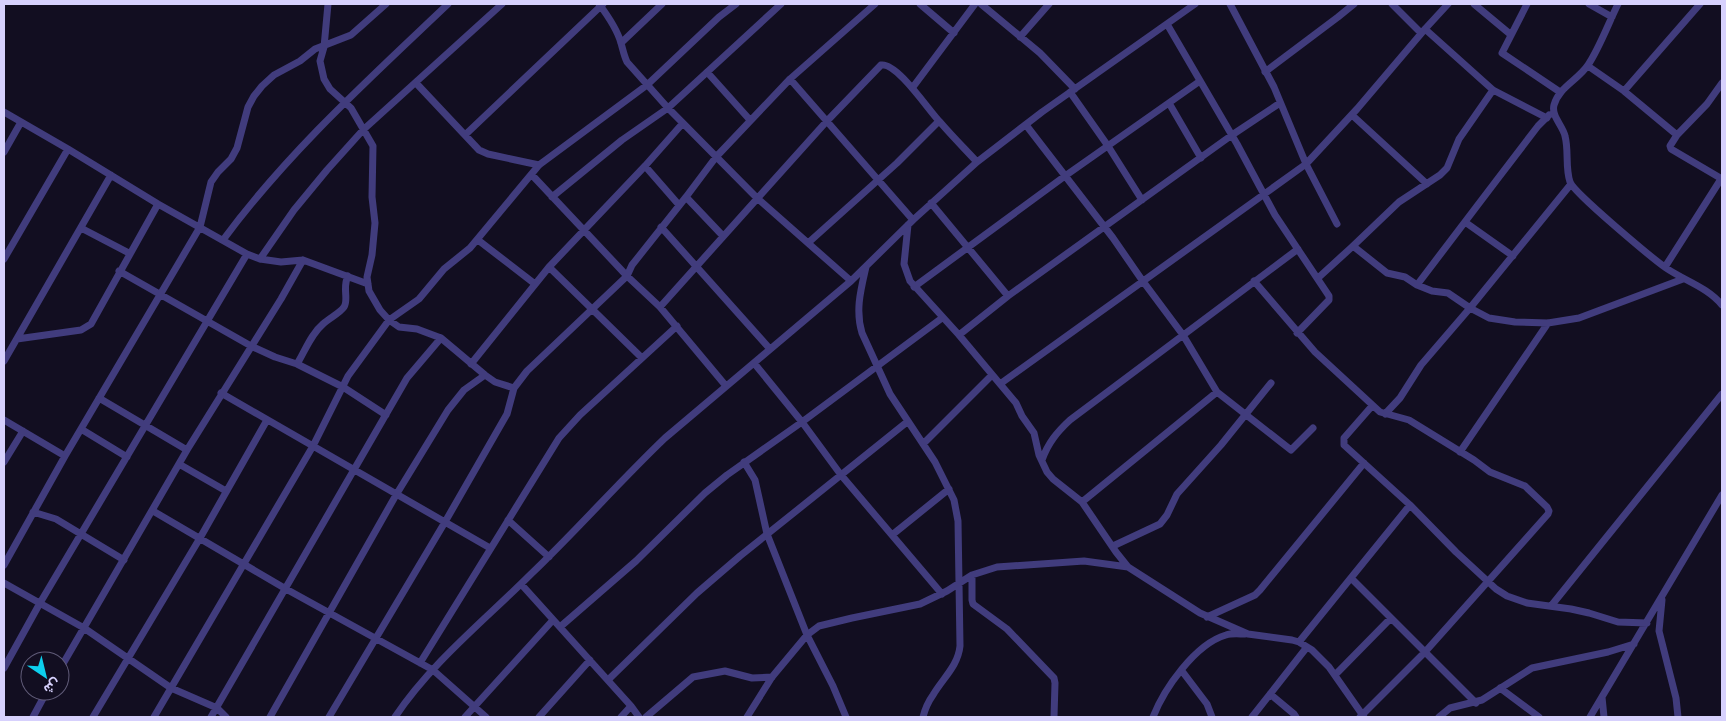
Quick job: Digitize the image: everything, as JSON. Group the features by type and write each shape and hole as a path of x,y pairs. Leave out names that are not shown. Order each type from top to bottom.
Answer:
{"street":[{"path":"328,4 324,47 320,61 324,79 330,89 351,108 373,146 372,198 375,223 372,255 367,277 369,291 380,310 399,327 417,329 441,338 495,382 514,388"},
{"path":"4,565 65,456 200,227 211,182 231,159 237,148 248,107 254,96 274,75 300,61 315,49 351,35 386,4"},
{"path":"223,240 272,178 344,102 448,4"},
{"path":"260,259 294,210 363,130 416,84 502,4"},
{"path":"621,43 662,4"},
{"path":"154,717 313,446 348,376 389,320 419,299 444,269 478,240 540,165 647,85 719,17 736,4"},
{"path":"552,197 622,140 668,108 781,4"},
{"path":"329,717 507,414 514,388 527,371 627,276 632,264 716,157 750,120 790,79 876,4"},
{"path":"920,4 954,33"},
{"path":"913,87 975,4"},
{"path":"982,4 1040,54 1073,90 1142,200"},
{"path":"1020,37 1049,4"},
{"path":"395,717 433,670 522,584 665,438 851,280 931,203 977,162 1073,90 1195,4"},
{"path":"1230,4 1265,72 1306,164 1337,224"},
{"path":"1265,72 1354,4"},
{"path":"1392,4 1493,90 1547,118"},
{"path":"1000,384 1142,280 1306,164 1352,115 1448,4"},
{"path":"1474,4 1510,34"},
{"path":"1526,4 1502,51 1503,55 1560,92"},
{"path":"1589,4 1612,17"},
{"path":"1618,4 1588,66 1560,92 1553,106 1553,111 1565,134 1571,184 1620,230 1665,267 1683,279 1711,293 1722,305"},
{"path":"1624,91 1700,4"},
{"path":"465,135 601,5 621,43 627,62 647,85 757,198 851,280"},
{"path":"1168,24 1232,135 1275,215 1329,296 1329,300 1297,333"},
{"path":"660,307 826,122 881,65 885,64 890,67 913,87 939,121 977,162"},
{"path":"1588,66 1624,91 1678,135"},
{"path":"707,72 750,120"},
{"path":"790,79 911,222 904,264 906,273 914,287 959,335 1016,403 1022,416 1034,433 1042,460 1050,476 1082,502 1128,567 1188,606 1248,634"},
{"path":"914,287 1065,176 1200,81"},
{"path":"1665,267 1722,179 1671,149 1670,146 1707,104 1722,83"},
{"path":"416,84 479,150 488,154 540,165"},
{"path":"1318,278 1405,196 1427,184 1447,168 1459,139 1493,90"},
{"path":"1169,103 1201,158"},
{"path":"959,335 1008,296 1232,135 1280,103"},
{"path":"1417,285 1538,126 1553,111"},
{"path":"4,112 158,204 247,254 260,259 281,262 303,260 368,284"},
{"path":"1352,115 1427,184"},
{"path":"808,243 939,121"},
{"path":"4,152 21,122"},
{"path":"472,364 549,267 683,123"},
{"path":"1026,125 1105,227 1183,335 1217,392 1291,450 1312,428"},
{"path":"4,259 68,149"},
{"path":"645,166 679,205"},
{"path":"532,175 627,276 660,307 726,386"},
{"path":"4,361 111,176"},
{"path":"1385,414 1403,394 1421,365 1571,184"},
{"path":"686,197 723,236"},
{"path":"931,203 1008,296"},
{"path":"17,338 81,330 91,324 158,204"},
{"path":"1465,222 1513,256"},
{"path":"661,227 770,349"},
{"path":"81,228 129,253"},
{"path":"478,240 535,284"},
{"path":"1354,246 1388,273 1405,277 1417,285 1432,291 1448,293 1470,308 1498,320 1548,323 1579,318 1683,279"},
{"path":"1042,460 1047,446 1054,435 1070,420 1298,249"},
{"path":"4,668 40,603 247,254"},
{"path":"70,652 221,392 252,346 303,260"},
{"path":"866,266 858,314 862,333 890,394 935,462 949,489 954,500 958,522 959,655 933,694 923,717"},
{"path":"549,267 642,358"},
{"path":"119,271 206,322 252,346 297,364 343,387 386,415"},
{"path":"297,364 316,331 344,307 347,300 345,281 348,276"},
{"path":"1153,717 1162,697 1182,671 1202,649 1228,634 1248,634 1299,642 1323,659 1362,716 1425,652 1549,511 1525,486 1490,472 1409,420 1385,414 1372,406 1320,358 1254,281"},
{"path":"560,627 636,561 705,493 744,462 802,422 942,318"},
{"path":"1460,452 1548,323"},
{"path":"420,663 559,438 569,426 677,326"},
{"path":"212,717 407,378 441,338"},
{"path":"754,362 841,475 942,594"},
{"path":"270,717 396,495 456,399 464,390 485,375"},
{"path":"923,444 992,375"},
{"path":"1113,546 1160,524 1164,520 1177,494 1271,383"},
{"path":"221,392 354,471 490,548"},
{"path":"1082,502 1217,392"},
{"path":"1552,606 1722,394"},
{"path":"100,398 187,450"},
{"path":"1372,406 1344,438 1343,442 1456,552 1507,596 1527,603 1589,613 1618,622 1647,623"},
{"path":"4,420 65,456"},
{"path":"93,717 200,538 267,420"},
{"path":"608,680 697,593 767,534 907,422"},
{"path":"81,430 127,457"},
{"path":"4,462 22,431"},
{"path":"744,462 755,480 767,534 807,634 846,717"},
{"path":"1207,616 1255,595 1364,462"},
{"path":"179,464 226,492"},
{"path":"892,535 949,489"},
{"path":"1590,717 1722,495"},
{"path":"1299,642 1410,506"},
{"path":"152,511 286,589 433,670 486,717"},
{"path":"33,512 56,518 124,560"},
{"path":"508,520 548,557"},
{"path":"747,717 772,677 807,634 819,626 920,604 942,594 972,575 997,567 1084,561 1128,567"},
{"path":"972,575 973,604 1007,629 1054,678 1054,717"},
{"path":"1351,578 1476,702"},
{"path":"4,583 84,628 171,688 217,708 226,717"},
{"path":"522,584 639,717"},
{"path":"1662,597 1659,631 1676,698 1678,717"},
{"path":"1335,675 1391,618"},
{"path":"465,717 553,620"},
{"path":"1438,717 1450,708 1476,702 1532,668 1608,652 1634,644"},
{"path":"1252,717 1307,647"},
{"path":"539,717 590,660"},
{"path":"1182,671 1207,704 1212,717"},
{"path":"646,717 693,677 725,672 752,678 772,677"},
{"path":"1500,688 1539,717"},
{"path":"1270,694 1296,717"},
{"path":"1602,697 1604,717"},
{"path":"32,717 41,701"},
{"path":"620,717 631,706"}]}
